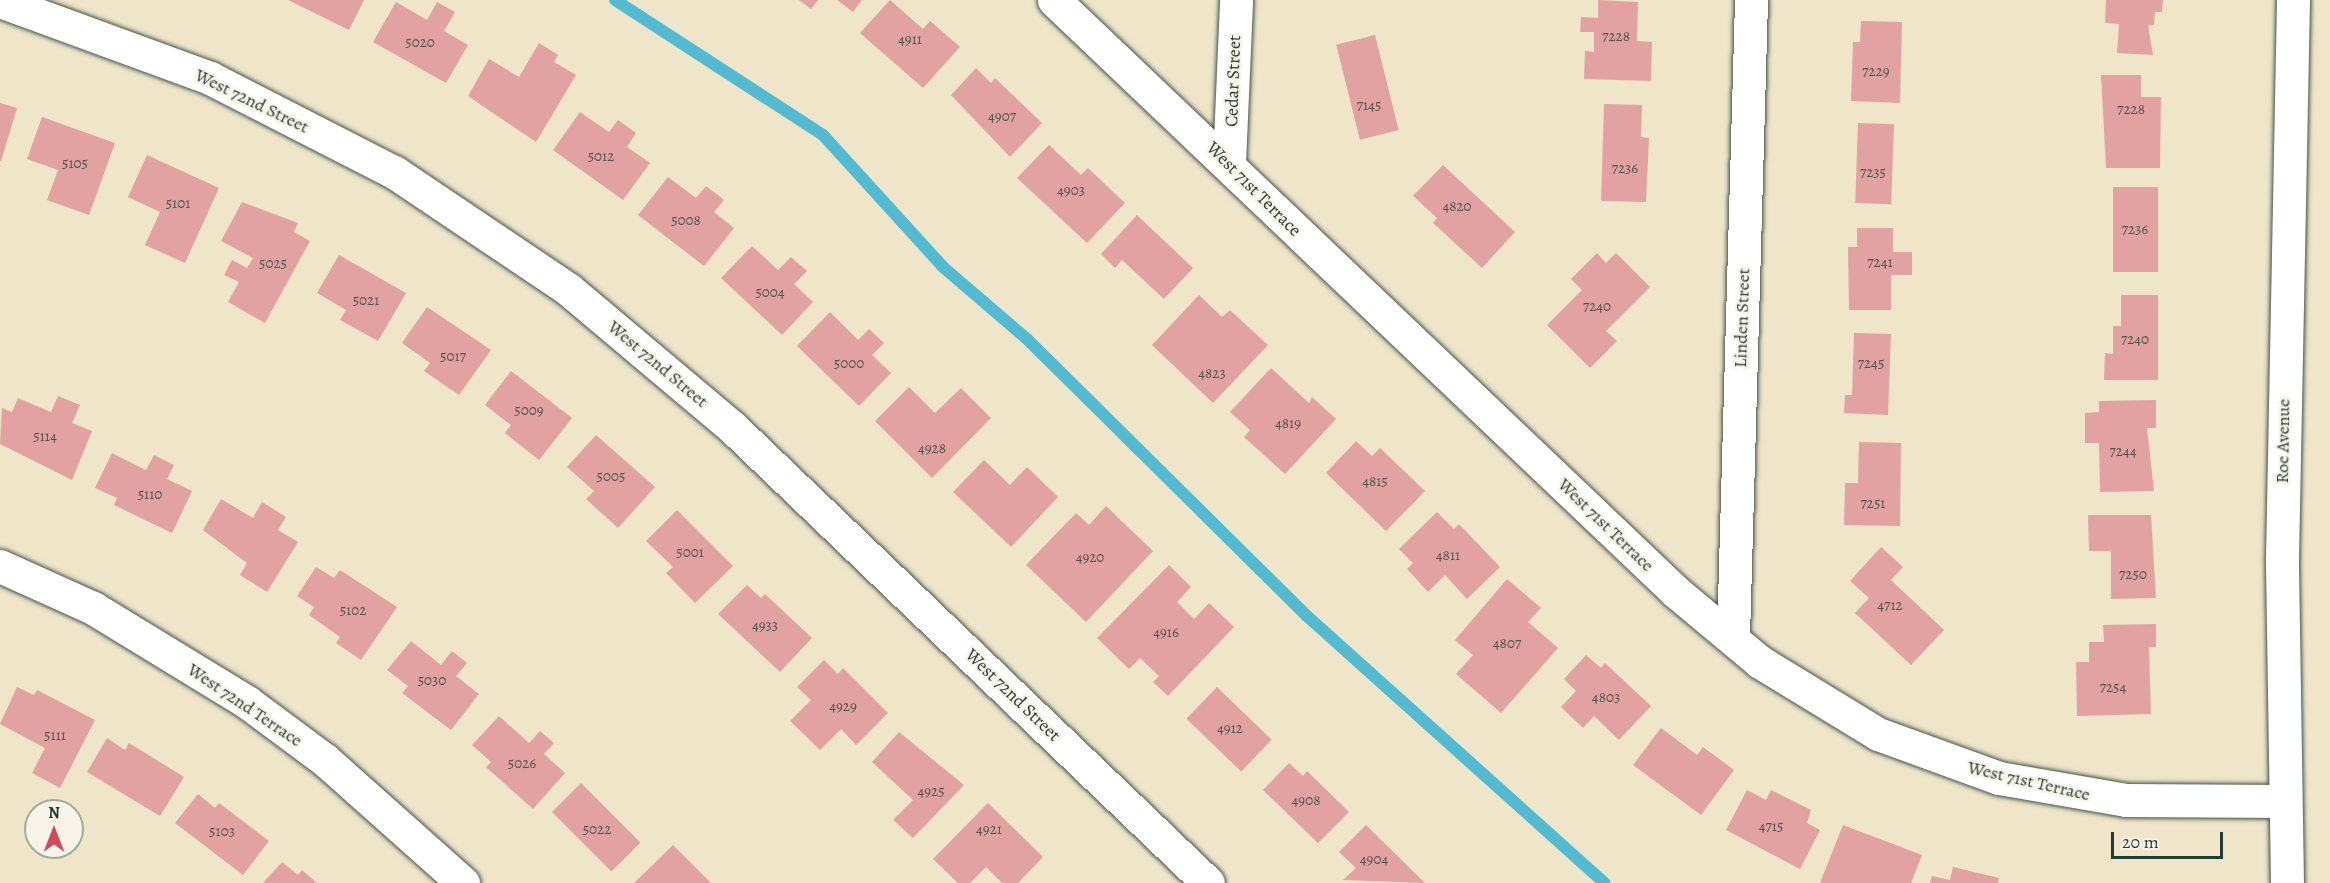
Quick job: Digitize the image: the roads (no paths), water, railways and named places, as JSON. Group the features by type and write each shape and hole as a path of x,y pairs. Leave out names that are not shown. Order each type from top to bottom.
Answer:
{"street":[{"name":"West 71st Terrace","path":"1054,0 1229,163 1676,592 1733,637 1760,662 1878,734 1999,778 2126,800 2284,801"},
{"name":"Cedar Street","path":"1229,163 1236,0"},
{"name":"Linden Street","path":"1733,637 1751,0"},
{"name":"Roe Avenue","path":"2287,883 2282,558 2293,0"},
{"name":"West 72nd Street","path":"0,1 210,78 394,172 568,289 732,427 1208,883"},
{"name":"West 72nd Terrace","path":"0,566 93,608 247,702 325,760 463,883"}],"waterway":[{"path":"615,0 823,135 943,267 1027,339 1307,616 1605,883"}]}
